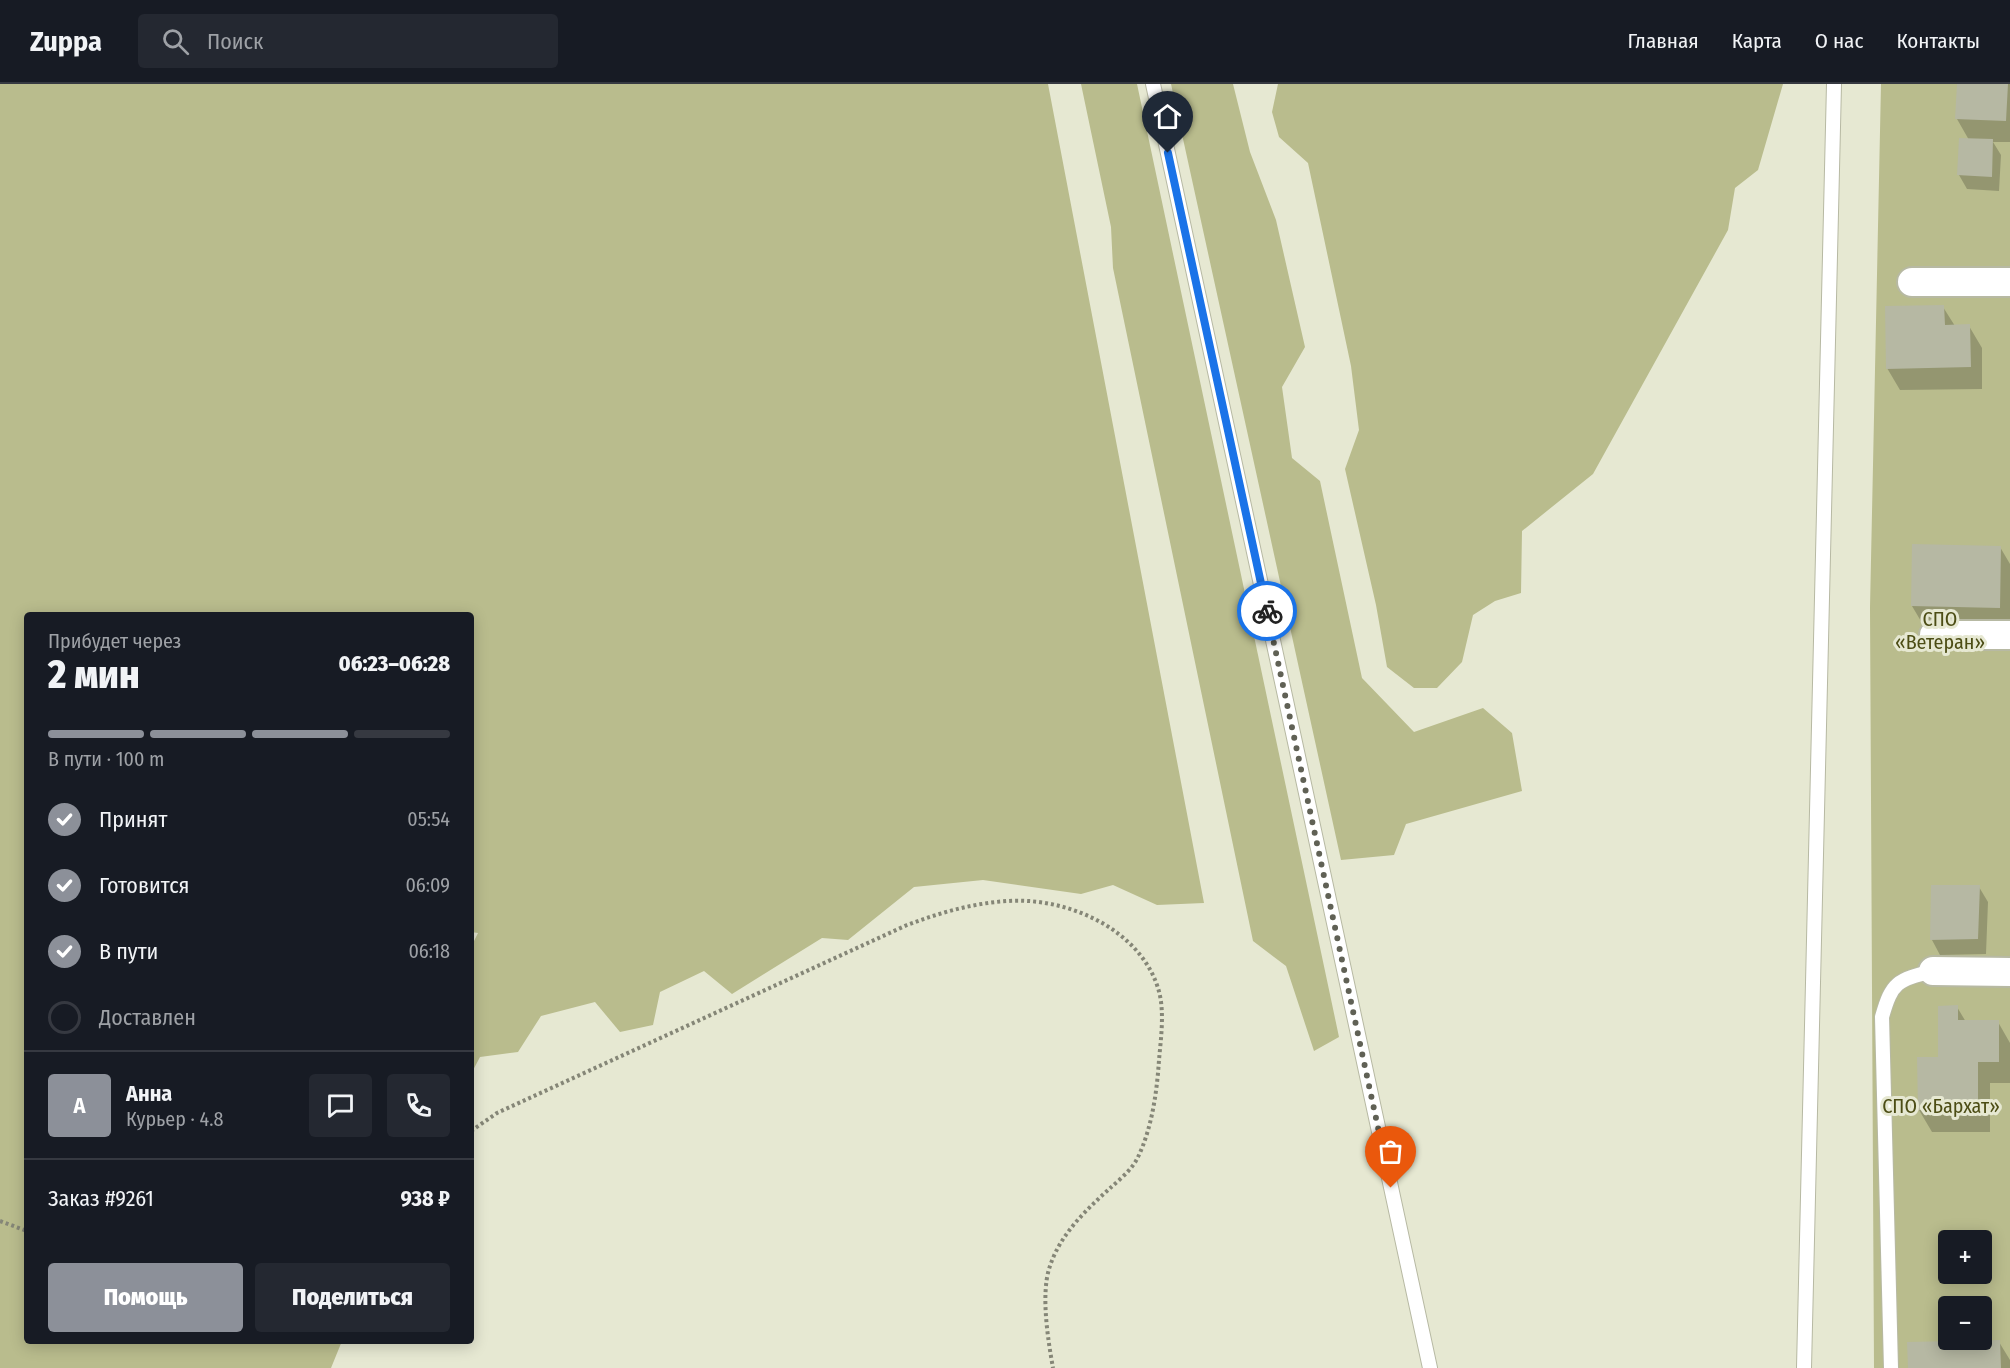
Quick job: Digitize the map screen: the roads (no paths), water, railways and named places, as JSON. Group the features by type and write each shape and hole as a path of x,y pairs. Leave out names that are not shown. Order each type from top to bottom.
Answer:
{"street":[{"path":"1912,282 2010,282"},
{"path":"1934,635 2010,635"},
{"path":"1933,971 2010,972"}],"lane":[{"path":"1153,84 1430,1368"},
{"path":"1804,1368 1834,84"},
{"path":"1890,1368 1882,1017 1889,991 1906,978 1933,971"}],"park label":[{"name":"СПО «Ветеран»","path":"1940,630"},
{"name":"СПО «Бархат»","path":"1941,1106"}]}
